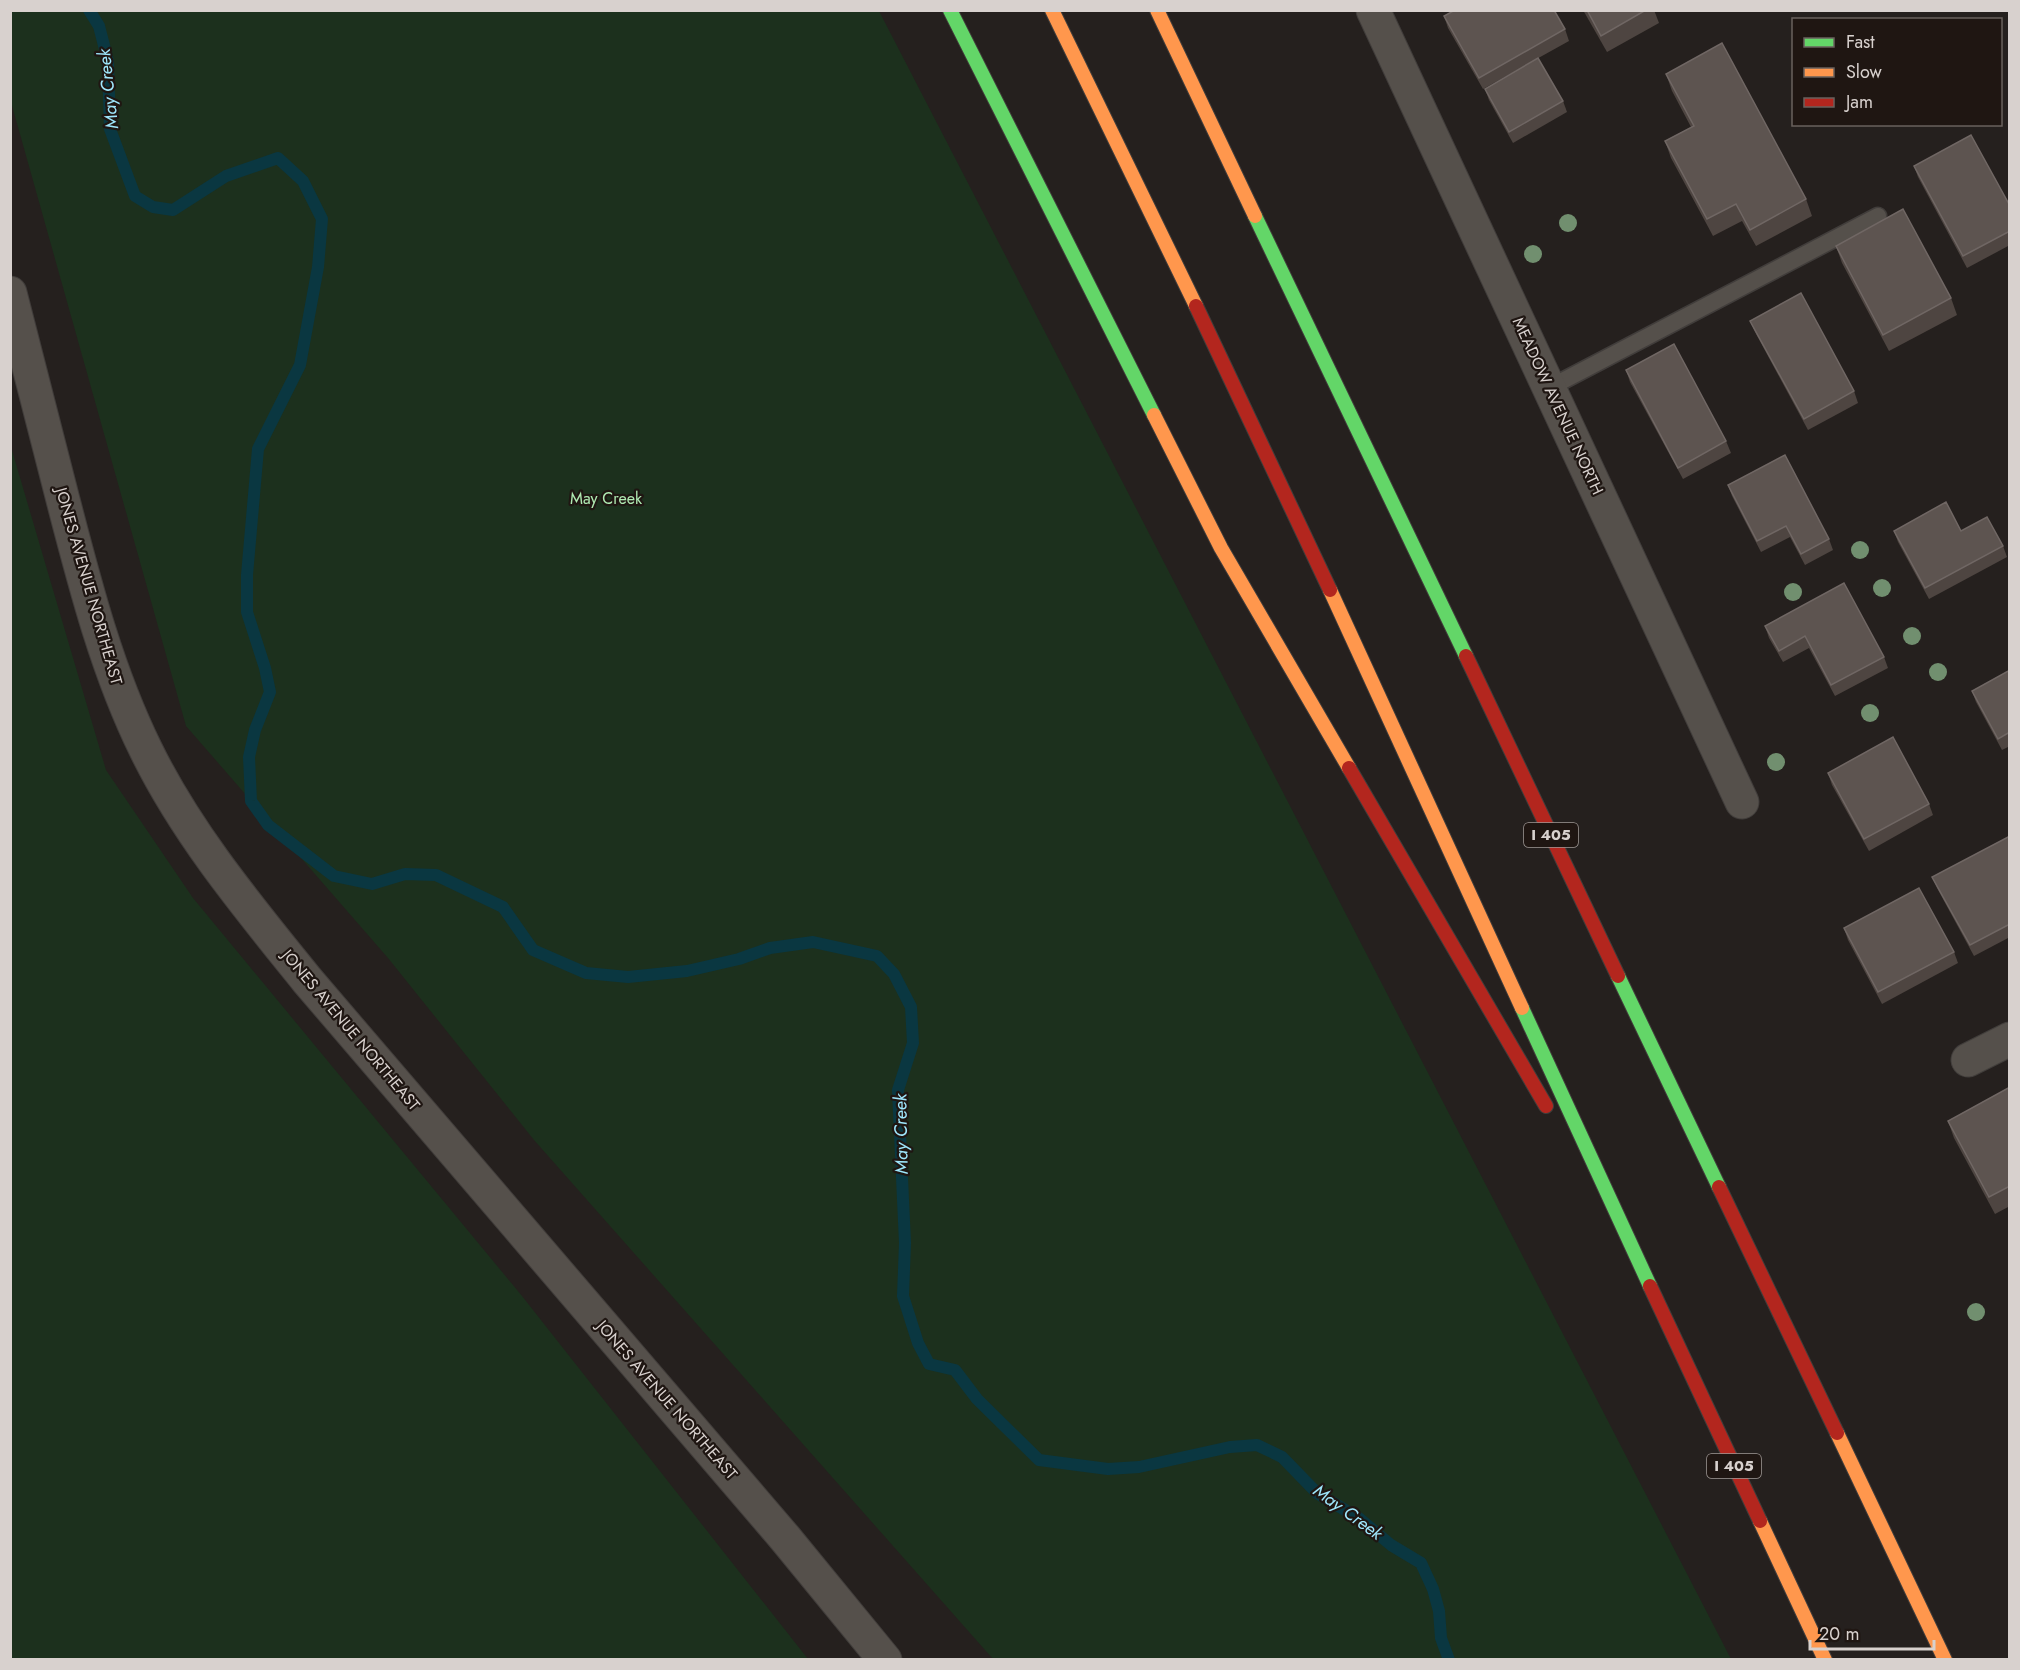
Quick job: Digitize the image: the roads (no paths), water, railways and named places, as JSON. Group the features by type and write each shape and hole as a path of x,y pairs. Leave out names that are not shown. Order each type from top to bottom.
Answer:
{"highway":[{"path":"950,10 1221,548 1553,1118"},
{"name":"I 405","path":"1052,10 1275,470 1644,1273 1825,1659"},
{"name":"I 405","path":"1157,10 1945,1659"},
{"path":"1571,1149 1644,1273"}],"street":[{"name":"MEADOW AVENUE NORTH","path":"1373,10 1742,802"},
{"name":"JONES AVENUE NORTHEAST","path":"10,293 85,585 121,695 147,752 184,814 238,894 307,980 785,1538 885,1659"},
{"path":"1968,1060 2010,1039"}],"lane":[{"path":"1549,388 1878,216"}],"waterway":[{"name":"May Creek","path":"89,10 99,26 108,61 110,129 135,196 153,207 173,210 226,176 278,158 303,181 322,219 318,267 300,365 258,449 247,575 247,612 265,668 270,692 255,730 249,757 251,801 268,825 334,876 372,884 405,874 436,875 503,907 533,950 586,973 628,977 687,971 739,959 770,948 813,942 877,956 894,974 911,1007 913,1043 898,1090 905,1243 903,1296 918,1343 929,1364 955,1370 977,1399 1039,1460 1108,1469 1139,1467 1230,1447 1257,1445 1282,1457 1317,1493 1360,1519 1391,1545 1421,1563 1433,1589 1439,1611 1441,1638 1449,1660"}]}
